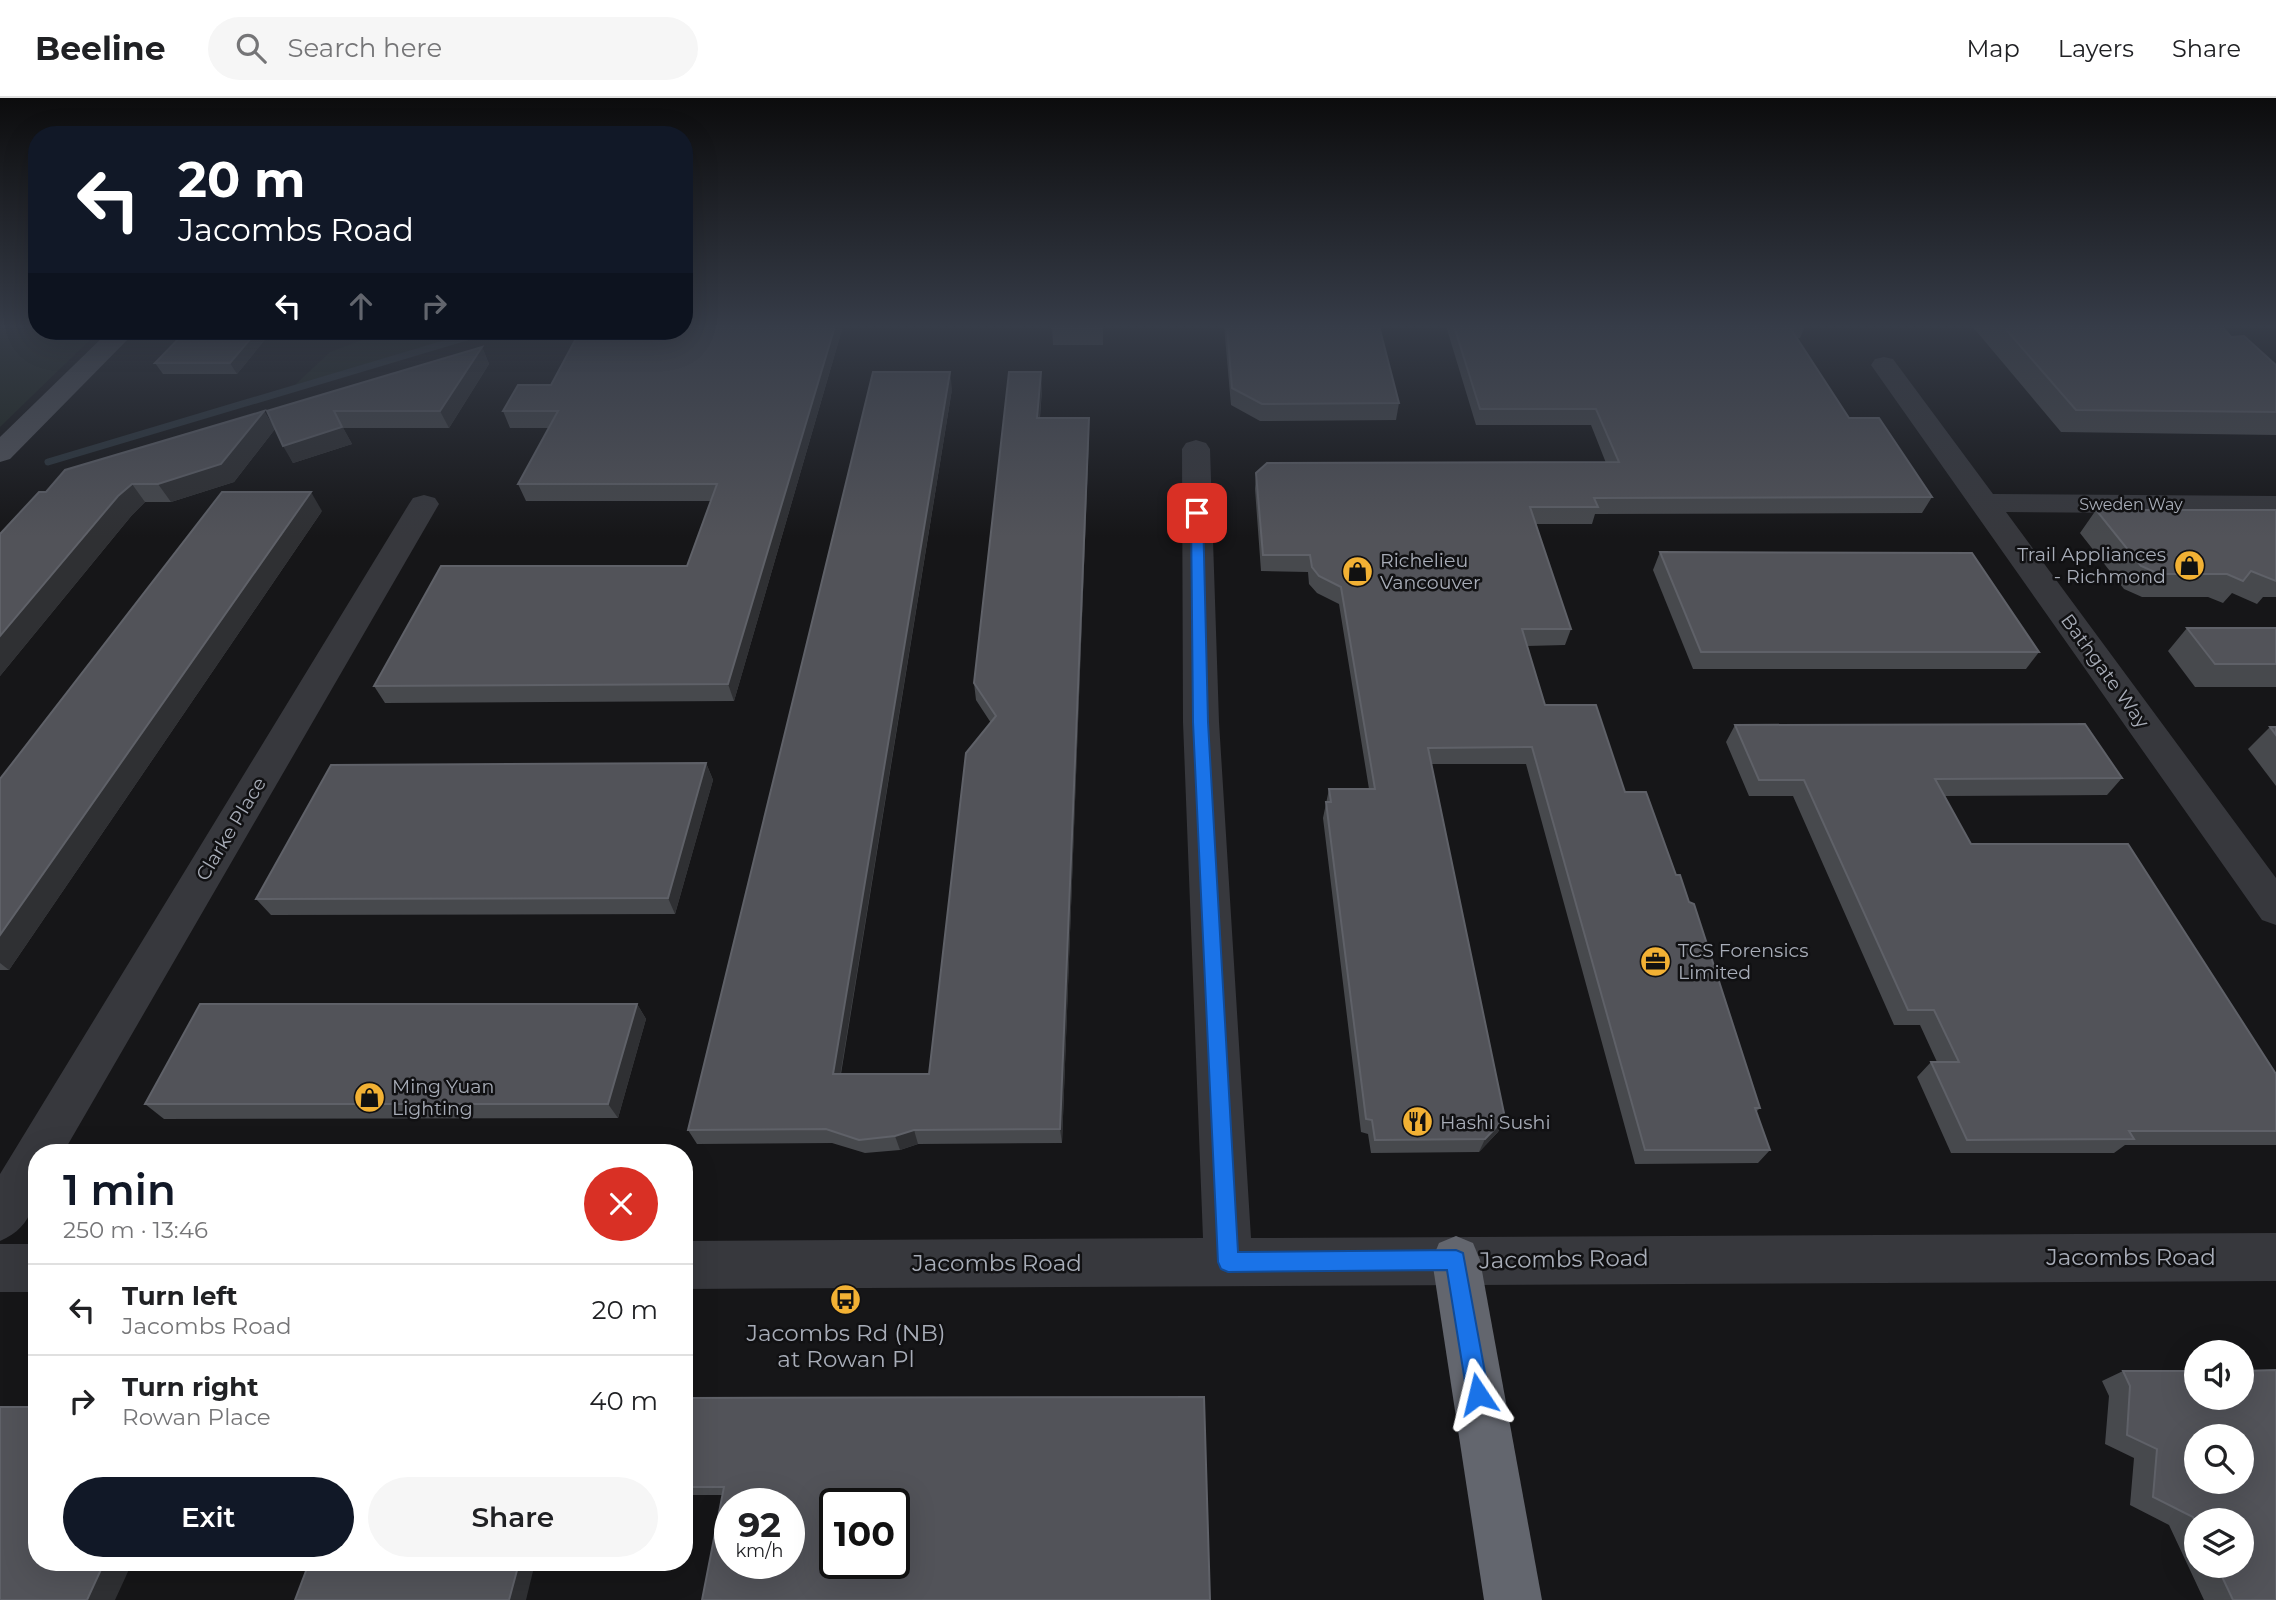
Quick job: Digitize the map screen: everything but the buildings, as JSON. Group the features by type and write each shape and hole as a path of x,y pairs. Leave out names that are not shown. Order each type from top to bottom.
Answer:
{"highway":[{"path":"1456,1260 1513,1600"}],"main road":[{"path":"0,453 57,396"}],"street":[{"name":"Bathgate Way","path":"1907,396 2276,909"},
{"path":"1196,449 1201,722 1228,1262"},
{"name":"Sweden Way","path":"1986,503 2276,505"},
{"name":"Clarke Place","path":"45,1144 424,504"},
{"name":"Clarke Place","path":"0,1218 28,1172"},
{"name":"Jacombs Road","path":"693,1265 2276,1257"},
{"path":"0,1268 28,1268"}],"shaded area":[{"path":"0,396 32,396 0,427"}],"waterway":[{"path":"48,462 269,396"}],"place":[{"name":"Trail Appliances - Richmond","path":"2189,565"},
{"name":"Richelieu Vancouver","path":"1357,571"},
{"name":"TCS Forensics Limited","path":"1655,961"},
{"name":"Ming Yuan Lighting","path":"369,1097"},
{"name":"Hashi Sushi","path":"1417,1122"},
{"name":"Jacombs Rd (NB) at Rowan Pl","path":"846,1299"}],"route":[{"path":"1197,513 1201,722 1228,1262 1456,1260 1478,1394"}]}
